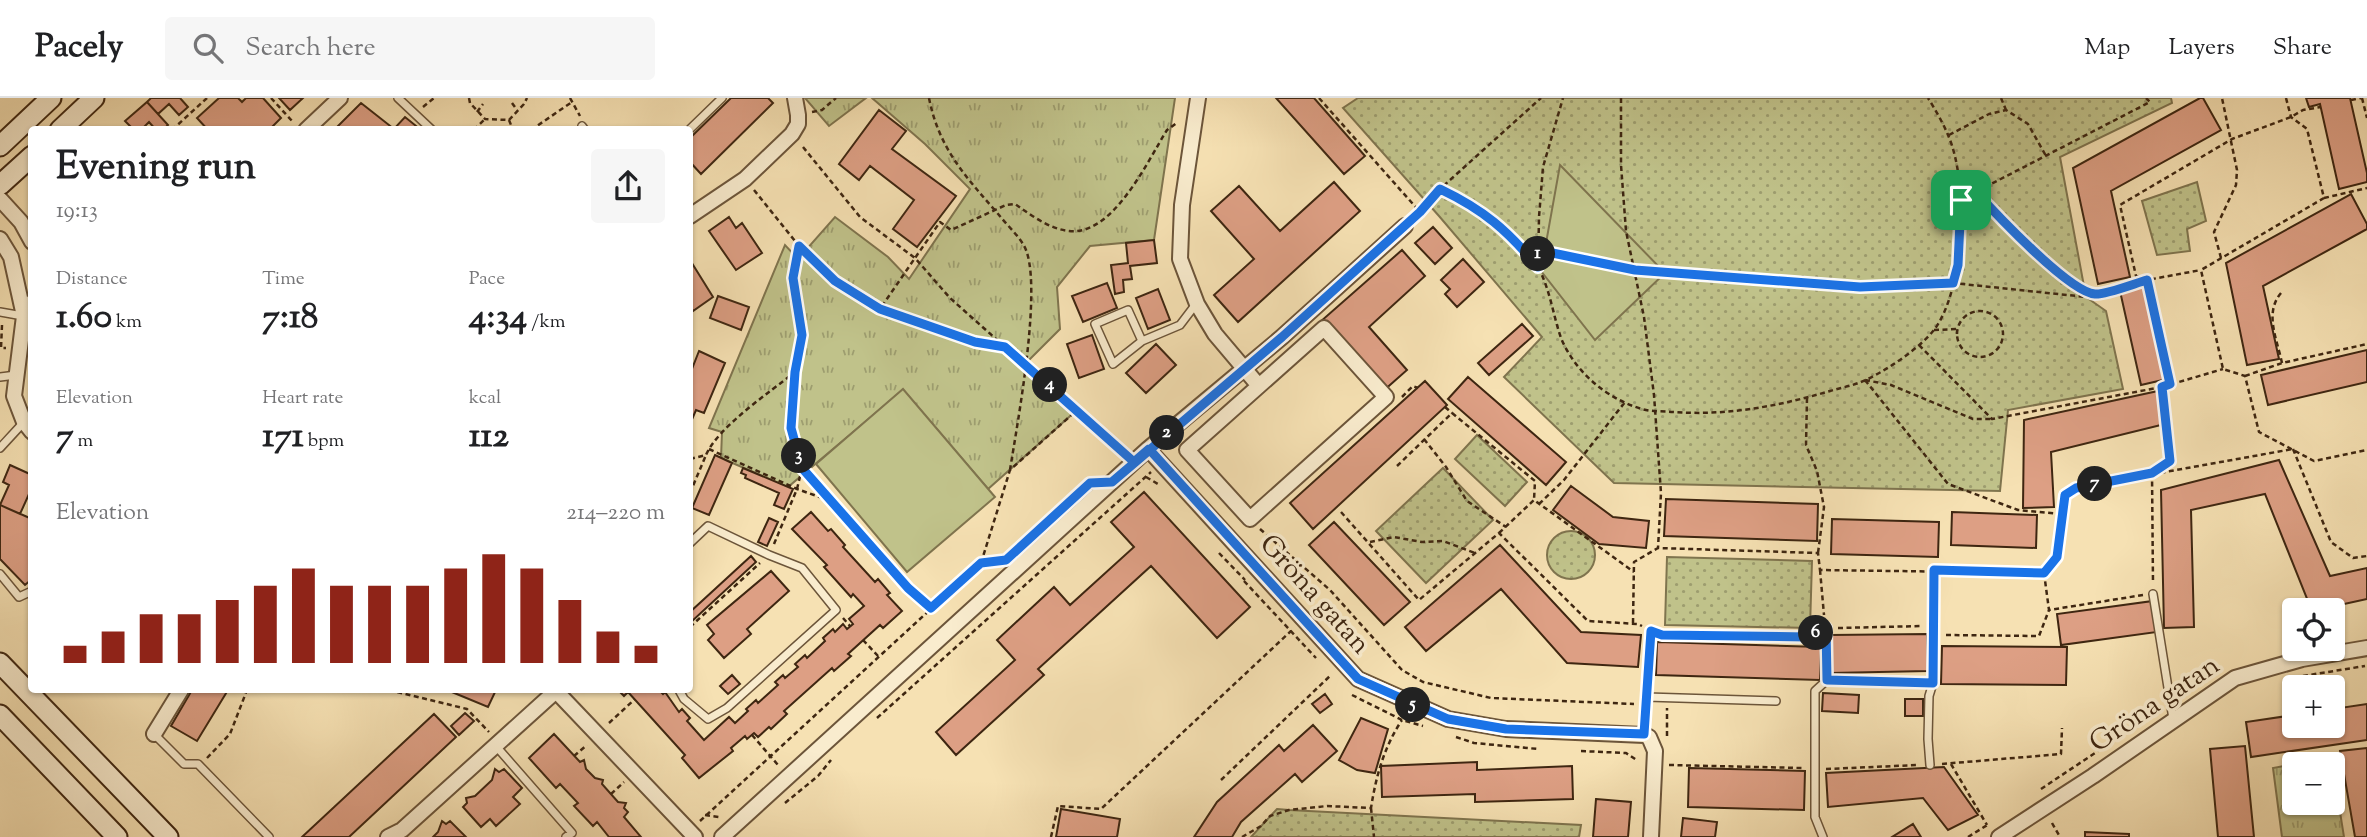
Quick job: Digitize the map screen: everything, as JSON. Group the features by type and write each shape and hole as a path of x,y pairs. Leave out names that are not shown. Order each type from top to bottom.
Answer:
{"main road":[{"path":"0,146 51,98"},
{"path":"64,126 94,98"},
{"path":"0,185 28,160"},
{"path":"0,663 28,692"},
{"path":"29,693 168,837"},
{"path":"0,715 117,837"}],"street":[{"path":"302,126 340,98"},
{"path":"693,214 745,179 792,134 798,124 799,115 794,98"},
{"path":"1198,103 1182,205 1180,259 1196,303 1221,342 1259,386"},
{"path":"0,199 21,222 28,235"},
{"path":"722,837 1134,462 1405,226"},
{"path":"0,239 11,257 28,317 14,396 28,427"},
{"path":"1324,328 1386,397 1250,519 1187,450 1324,328"},
{"name":"Gröna gatan","path":"1149,449 1358,679 1448,719 1506,729 1644,734"},
{"name":"Gröna gatan","path":"1995,834 2093,776 2235,678 2302,659 2367,648"},
{"path":"154,734 179,693"},
{"path":"388,837 402,830 553,693"},
{"path":"559,693 692,834"},
{"path":"1644,734 1649,737 1655,751 1651,837"}],"lane":[{"path":"398,98 428,126"},
{"path":"693,126 722,98"},
{"path":"1142,341 1128,310 1095,324 1114,363 1142,341 1180,326 1196,303"},
{"path":"0,312 28,317"},
{"path":"0,377 16,375"},
{"path":"0,448 28,427"},
{"path":"681,693 708,719 727,708 836,610 802,568 708,526 693,540"},
{"path":"0,574 19,597 28,593"},
{"path":"2153,594 2174,720"},
{"path":"1930,765 1927,739 1929,696 1933,683 1934,626"},
{"path":"1826,628 1827,680"},
{"path":"1644,734 1651,631"},
{"path":"1823,837 1815,817 1815,691 1827,680 1933,683"},
{"path":"1647,701 1776,701"},
{"path":"154,734 184,764 198,764 269,837"},
{"path":"497,744 572,833 566,837"}],"path":[{"path":"176,126 207,98"},
{"path":"271,98 300,126"},
{"path":"469,98 485,119 509,120"},
{"path":"509,120 527,98"},
{"path":"799,115 822,110 836,98"},
{"path":"692,834 770,756 981,563 1010,470 1026,363 1031,264 1024,245 951,159 932,114 929,98"},
{"path":"1319,98 1420,212"},
{"path":"1405,226 1440,189 1541,98"},
{"path":"1563,98 1543,166 1538,250 1538,267 1562,338 1574,362 1607,394 1643,410 1685,413 1765,407 1807,398 1865,380 1891,366 1934,330 1958,265 1961,200 1958,172 1949,135 1928,98"},
{"path":"1621,98 1621,165 1626,231 1644,317 1655,411 1661,493 1658,548"},
{"path":"2001,98 2007,110 2028,124 2046,156"},
{"path":"1961,200 2150,102 2146,98"},
{"path":"2221,258 2214,232 2236,185 2237,170 2222,98"},
{"path":"2286,98 2291,117 2307,129 2324,198"},
{"path":"2351,100 2362,98 2367,118"},
{"path":"536,126 571,100 581,116 583,126"},
{"path":"512,103 517,110"},
{"path":"880,309 940,222 951,230 994,210 1015,204 1034,218 1069,231 1086,230 1104,221 1121,202 1167,130 1198,103"},
{"path":"477,111 483,104"},
{"path":"2147,280 2136,276 2120,205 2232,139 2303,110 2321,107"},
{"path":"1949,135 1989,114 2007,110"},
{"path":"478,126 485,119"},
{"path":"509,120 511,126"},
{"path":"792,134 860,217 915,258 950,298 1134,462"},
{"path":"1958,172 2026,245 2081,289 2095,294"},
{"path":"745,179 799,246 835,281 880,309 975,342 1005,347"},
{"path":"1538,250 1635,270 1860,287 1953,283 2086,297 2147,280 2201,270 2324,198 2367,188"},
{"path":"1440,189 1472,204 1511,235 1538,267"},
{"path":"799,246 793,278 802,335 795,372 791,428 802,468 908,588 931,608"},
{"path":"2201,270 2223,369"},
{"path":"2147,280 2170,384"},
{"path":"2281,293 2273,302 2272,319 2282,363"},
{"path":"1973,312 1988,312 2000,322 2003,337 2001,344 1991,355 1976,357 1963,350 1959,344 1958,329 1961,321 1973,312"},
{"path":"1934,330 1958,329"},
{"path":"1865,380 1891,385 1973,419 1992,419 2162,387 2223,369 2245,376 2282,363 2367,344"},
{"path":"1918,345 1992,419"},
{"path":"693,486 709,449 732,423 795,372"},
{"path":"2245,376 2259,432 2314,461 2367,450"},
{"path":"1865,380 1948,484 2018,510 2063,514"},
{"path":"1398,400 1413,386 1418,388"},
{"path":"2152,473 2170,461 2162,387"},
{"path":"1499,533 1588,621 1633,624 1662,635 1808,637 1826,628 1818,553 1824,507 1807,445 1807,398"},
{"path":"1539,504 1564,480 1625,402"},
{"path":"1341,512 1419,600 1534,500 1535,481 1445,407"},
{"path":"1010,470 1077,410"},
{"path":"1397,466 1452,413"},
{"path":"1424,439 1446,467 1467,501 1506,527"},
{"path":"709,449 797,489 829,500"},
{"path":"2152,473 2153,594 2049,610 2044,573 2057,557 2065,495 2076,488 2152,473 2293,449"},
{"path":"2293,449 2331,542 2353,558 2367,556"},
{"path":"693,458 706,455"},
{"path":"872,722 1161,463"},
{"path":"693,623 769,555 797,489 802,468"},
{"path":"1534,500 1634,572"},
{"path":"1250,519 1330,590 1402,670 1423,682 1491,698 1647,701 1667,706 1667,740"},
{"path":"1368,542 1394,537 1422,542 1443,541 1475,553"},
{"path":"1633,624 1634,562 1658,548 1818,553"},
{"path":"981,563 1006,560"},
{"path":"1820,570 2044,573"},
{"path":"1934,570 1934,626"},
{"path":"1051,837 1058,806 1101,809 1291,631"},
{"path":"863,640 878,657"},
{"path":"2310,675 2367,665"},
{"path":"1222,780 1331,675"},
{"path":"198,764 216,751 230,734 246,693"},
{"path":"401,693 467,709 497,744"},
{"path":"597,734 635,699"},
{"path":"2041,790 2149,717"},
{"path":"1374,837 1371,808 1376,779 1389,740 1402,720"},
{"path":"1655,765 1816,769 1951,764 2062,754 2062,728"},
{"path":"752,735 780,768"},
{"path":"1581,751 1626,752 1640,764"},
{"path":"1951,764 1995,834"},
{"path":"1242,837 1261,826 1270,816 1289,810 1327,806 1371,808"},
{"path":"1968,837 1998,818"},
{"path":"2050,820 2060,837"}],"green space":[{"path":"805,98 866,98 829,126"},
{"path":"872,98 1175,98 1154,240 1090,246 1057,287 1060,329 1026,363 1077,410 988,489 903,390 788,487 721,458 722,432 709,428 785,245 798,259 835,217 888,257 909,279 970,189 925,144"},
{"path":"1358,98 2171,98 2172,103 2060,157 2086,297 2106,311 2123,389 2008,410 2000,491 1614,483 1504,377 1542,337 1343,108"},
{"path":"1560,165 1665,273 1595,340 1541,271"},
{"path":"2197,182 2206,221 2187,229 2190,251 2157,255 2142,201"},
{"path":"903,389 995,497 907,572 816,464"},
{"path":"1477,435 1527,482 1505,506 1455,459"},
{"path":"1443,468 1493,520 1426,583 1376,531"},
{"path":"1571,531 1588,538 1595,555 1588,572 1571,579 1554,572 1547,555 1554,538"},
{"path":"1667,557 1812,561 1810,628 1665,625"},
{"path":"2282,766 2282,815 2340,815 2344,837 2282,837 2273,768"},
{"path":"1277,809 1581,825 1579,837 1251,837"}],"building":[{"path":"151,98 180,98 188,107 179,115 169,104 158,114 147,102"},
{"path":"219,98 238,98 242,102 246,98 263,98 281,118 273,126 204,126 197,118"},
{"path":"279,98 303,98 290,110"},
{"path":"731,98 768,98 773,103 701,174 693,165 693,135"},
{"path":"1276,98 1314,98 1365,156 1344,174"},
{"path":"2203,98 2221,130 2111,191 2130,277 2098,284 2073,168"},
{"path":"2306,98 2350,98 2367,182 2339,189 2320,104 2309,107"},
{"path":"147,102 168,125 152,126 149,122 145,126 130,126 125,121"},
{"path":"361,103 390,126 338,126"},
{"path":"879,110 906,131 892,149 956,196 917,247 893,229 914,200 870,166 859,180 839,164"},
{"path":"405,117 416,126 397,126"},
{"path":"1334,182 1360,211 1238,322 1214,295 1254,259 1211,211 1239,186 1280,231"},
{"path":"2351,194 2367,229 2263,286 2279,359 2247,365 2226,263"},
{"path":"729,217 736,228 742,223 762,253 736,270 709,231"},
{"path":"1433,227 1452,248 1435,264 1415,243"},
{"path":"1154,240 1157,263 1130,266 1132,279 1123,280 1124,292 1115,294 1111,265 1128,263 1126,243"},
{"path":"1402,250 1425,276 1369,327 1407,370 1382,392 1320,322"},
{"path":"1463,259 1484,282 1457,307 1445,294 1450,289 1441,280"},
{"path":"693,265 713,297 693,311"},
{"path":"1107,283 1117,308 1083,322 1072,296"},
{"path":"2146,285 2167,379 2141,385 2120,291"},
{"path":"1158,289 1170,320 1148,329 1136,298"},
{"path":"718,296 749,307 741,330 710,318"},
{"path":"1522,324 1533,336 1489,375 1478,363"},
{"path":"1092,335 1104,369 1079,378 1067,344"},
{"path":"1156,344 1176,365 1146,393 1126,373"},
{"path":"2367,350 2367,382 2268,405 2261,375"},
{"path":"699,351 725,363 704,413 696,410 693,417 693,366"},
{"path":"1468,377 1566,462 1546,485 1448,399"},
{"path":"1425,381 1447,405 1313,529 1290,503"},
{"path":"2158,391 2165,424 2051,452 2054,507 2023,508 2024,420"},
{"path":"715,455 732,463 709,515 693,508"},
{"path":"2279,460 2330,576 2367,568 2367,599 2345,604 2345,598 2307,598 2265,494 2191,510 2194,627 2164,628 2161,490"},
{"path":"10,465 28,473 28,496 20,514 0,505 9,485 3,482"},
{"path":"743,468 793,489 784,509 774,505 779,493 745,478 746,475 741,473"},
{"path":"1571,486 1613,517 1649,521 1646,548 1599,544 1553,510"},
{"path":"1144,492 1250,607 1217,638 1151,566 1038,669 1044,675 956,755 936,732 1015,660 997,640 1054,587 1070,605 1134,547 1111,522"},
{"path":"1666,499 1818,504 1817,541 1664,536"},
{"path":"0,505 28,517 28,582 25,585 0,559"},
{"path":"811,512 828,531 831,529 845,545 843,547 875,582 878,579 890,593 887,595 902,611 883,628 880,625 848,654 851,656 834,671 832,668 784,711 787,714 771,729 769,727 758,737 754,733 747,739 745,736 731,748 733,751 699,778 682,758 685,755 629,693 666,693 679,712 682,709 690,718 687,721 704,740 729,717 735,723 756,700 758,703 778,685 775,682 783,675 785,678 798,667 795,664 805,655 807,658 833,629 835,632 843,624 847,629 853,624 849,619 864,606 853,594 851,597 824,567 827,565 792,529"},
{"path":"1952,512 2037,515 2036,548 1951,545"},
{"path":"769,518 778,522 767,546 758,542"},
{"path":"1832,519 1939,522 1938,557 1831,554"},
{"path":"1334,522 1410,602 1384,625 1309,545"},
{"path":"1500,545 1581,632 1641,635 1638,667 1567,663 1501,589 1426,651 1405,627"},
{"path":"751,556 756,562 693,620 693,609"},
{"path":"771,571 789,591 747,629 751,634 724,658 708,640 714,634 707,625"},
{"path":"2153,601 2157,632 2061,645 2057,614"},
{"path":"1927,634 1928,671 1830,673 1830,635"},
{"path":"1657,642 1821,647 1820,680 1656,675"},
{"path":"1942,646 2067,647 2066,685 1941,684"},
{"path":"732,675 740,684 728,694 720,686"},
{"path":"190,693 226,693 197,741 171,726"},
{"path":"454,693 495,693 488,707"},
{"path":"1823,693 1859,695 1858,713 1822,711"},
{"path":"1325,694 1332,704 1320,713 1312,704"},
{"path":"1905,699 1923,699 1923,716 1905,716"},
{"path":"2367,704 2367,740 2251,757 2246,722 2282,717 2282,738 2345,738 2345,707"},
{"path":"465,713 474,721 459,735 451,726"},
{"path":"434,714 456,737 349,837 302,837"},
{"path":"1361,718 1388,729 1375,773 1357,770 1339,760"},
{"path":"1313,725 1337,751 1302,782 1295,774 1241,822 1232,837 1194,837 1217,802 1279,745 1284,751"},
{"path":"554,734 580,762 584,760 586,769 595,778 603,780 602,784 618,802 626,803 624,808 628,812 624,817 641,837 609,837 597,822 593,826 574,806 578,803 560,784 556,788 529,758"},
{"path":"2245,746 2254,837 2218,837 2210,749"},
{"path":"2367,748 2367,837 2355,837 2345,780 2345,752 2340,751"},
{"path":"1477,762 1477,770 1572,766 1573,799 1475,802 1475,794 1382,797 1381,766"},
{"path":"1944,767 1978,815 1948,830 1923,798 1828,807 1826,773"},
{"path":"1689,768 1805,771 1804,810 1688,807"},
{"path":"495,769 499,772 504,769 522,788 513,797 520,804 496,826 490,819 481,827 463,807 467,803 466,798 475,796 492,780"},
{"path":"1596,799 1631,802 1628,837 1593,837"},
{"path":"1061,809 1120,819 1117,837 1056,837"},
{"path":"1683,818 1717,822 1715,837 1681,837"},
{"path":"442,821 446,824 450,821 466,837 433,837"},
{"path":"1913,824 1921,837 1892,837"},
{"path":"2085,832 2129,834 2129,837 2085,837"}],"route":[{"path":"1961,200 1958,265 1953,283 1860,287 1632,269 1538,250 1538,267 1511,235 1472,204 1440,189 1420,212 1282,337 1149,449 1112,482 1090,483 1006,560 981,563 931,608 908,588 802,468 791,428 795,372 802,335 793,278 799,246 835,281 880,309 975,342 1005,347 1134,462 1149,449 1358,679 1448,719 1506,729 1644,734 1651,631 1662,635 1808,637 1826,628 1827,680 1933,683 1934,570 2044,573 2057,557 2065,495 2076,488 2152,473 2170,461 2162,387 2170,384 2147,280 2095,294 2081,289 2026,245 1976,192 1961,200"}]}
